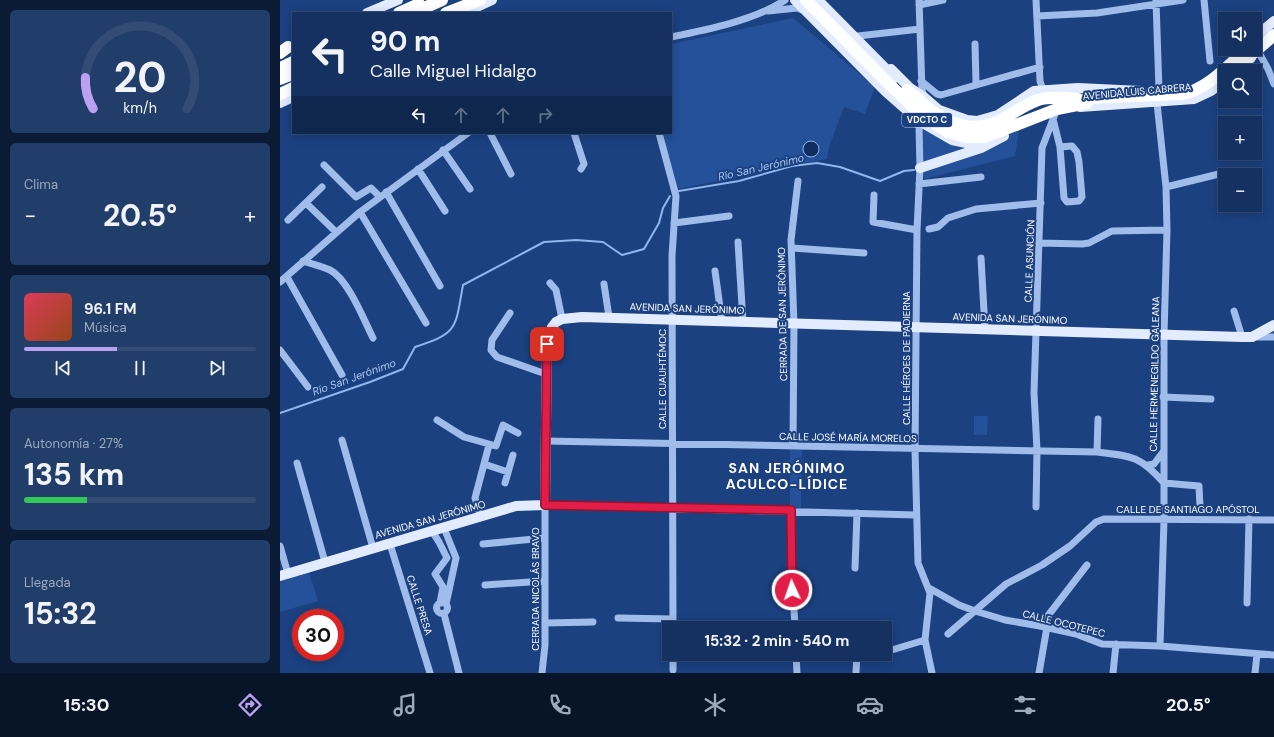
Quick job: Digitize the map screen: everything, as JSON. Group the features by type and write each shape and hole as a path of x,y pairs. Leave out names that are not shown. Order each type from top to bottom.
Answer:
{"highway":[{"path":"433,9 458,0"},
{"path":"412,12 480,0"},
{"name":"VDCTO C","path":"806,0 865,62 923,116 940,129 966,137 985,137 994,135 1057,109 1077,104 1103,101 1183,99 1193,97 1218,84"},
{"name":"VDCTO C","path":"814,0 903,90 930,115 946,125 965,132 985,132 1040,110 1079,98 1182,94 1201,88 1242,56"},
{"path":"408,12 433,9 468,8"},
{"name":"VDCTO C","path":"1262,37 1274,24"},
{"path":"1242,64 1274,36"},
{"path":"280,59 287,50"},
{"path":"280,68 292,62"},
{"path":"280,73 292,67"},
{"path":"280,79 292,74"},
{"path":"280,87 292,81"},
{"path":"280,94 292,88"},
{"path":"913,92 940,118 961,126 994,123 1036,100 1045,98 1079,98"}],"main road":[{"path":"369,12 398,0"},
{"path":"468,8 484,0"},
{"path":"468,8 492,0"},
{"name":"AVENIDA LUIS CABRERA","path":"795,0 885,91 910,114 932,130 946,137 971,144 981,143 1004,136 1054,116 1079,98 1159,90 1182,90 1200,84 1232,56"},
{"path":"802,0 891,93 916,115 946,137"},
{"name":"AVENIDA LUIS CABRERA","path":"818,0 894,78 939,110 967,120 989,118 1006,111 1026,95 1038,90 1113,104 1157,103 1194,99 1210,91 1218,85"},
{"name":"AVENIDA LUIS CABRERA","path":"824,0 939,119 955,126 976,130 990,128 1012,117 1038,90"},
{"path":"823,29 823,22 829,15 840,17"},
{"path":"1262,31 1274,20"},
{"path":"1262,42 1274,36"},
{"path":"1240,64 1246,56"},
{"path":"280,103 292,97"},
{"path":"920,168 982,148 1004,136"},
{"name":"AVENIDA SAN JERÓNIMO","path":"562,319 582,316 722,322 1247,337"},
{"path":"545,505 546,374 549,333 556,322 562,319"},
{"path":"1247,337 1274,325"},
{"name":"AVENIDA SAN JERÓNIMO","path":"284,575 516,506 545,505"}],"street":[{"path":"766,11 785,0"},
{"path":"913,92 921,81 919,3 943,0"},
{"path":"1036,0 1040,67 1040,81 1038,90"},
{"path":"1037,16 1097,13 1156,2 1183,0"},
{"path":"1204,0 1210,61"},
{"path":"1156,2 1159,90"},
{"path":"672,37 699,31 766,11 797,8 808,12"},
{"path":"858,36 920,29"},
{"path":"975,44 976,84"},
{"path":"1259,56 1268,69 1274,84"},
{"path":"921,81 937,94 942,94 1040,67"},
{"name":"CALLE HERMENEGILDO GALEANA","path":"1157,103 1166,187 1167,230 1164,335 1164,520 1160,646"},
{"name":"CALLE HÉROES DE PADIERNA","path":"910,114 919,127 920,168 917,230 915,449 916,514 918,563 920,572 929,588 930,599 925,640 932,673"},
{"path":"1054,116 1059,146 1064,198 1067,202 1079,201 1082,197 1077,152 1072,146 1059,146"},
{"name":"CALLE ASUNCIÓN","path":"1036,507 1037,450 1034,393 1042,148 1054,116"},
{"path":"280,282 360,212 467,134"},
{"path":"491,134 511,174"},
{"path":"574,134 584,164 581,169"},
{"name":"CALLE CUAUHTÉMOC","path":"659,134 676,196 672,320 674,507 673,619"},
{"path":"443,150 470,189"},
{"path":"324,165 356,197 371,188 383,194 440,286"},
{"path":"418,169 445,211"},
{"path":"1166,187 1218,174"},
{"path":"919,184 981,176"},
{"name":"CERRADA DE SAN JERÓNIMO","path":"793,446 794,324 792,248 798,181"},
{"path":"288,220 322,187"},
{"path":"874,195 873,222 917,230"},
{"path":"306,203 336,232"},
{"path":"929,229 938,227 948,218 976,209 1041,203"},
{"path":"360,212 426,323"},
{"path":"674,223 729,216"},
{"path":"1040,244 1089,243 1112,231 1167,230"},
{"path":"738,242 743,322"},
{"path":"792,248 864,253"},
{"path":"981,258 985,329"},
{"path":"303,261 330,270 337,275 344,283 373,338"},
{"path":"715,271 722,322"},
{"path":"287,277 342,375"},
{"path":"550,283 556,290 562,319"},
{"path":"604,284 609,317"},
{"path":"1234,311 1247,337 1274,337"},
{"path":"510,313 492,340 491,350 497,357 546,374"},
{"path":"280,350 308,387"},
{"path":"1164,397 1212,399"},
{"path":"1096,452 1098,419"},
{"path":"437,420 464,437 489,445 496,446 503,425 518,432"},
{"path":"342,440 373,548"},
{"name":"CALLE JOSÉ MARÍA MORELOS","path":"546,441 673,445 1096,452 1132,457 1148,465 1164,483"},
{"path":"481,517 475,498 489,445"},
{"path":"1148,465 1154,464 1163,452"},
{"path":"505,483 513,455"},
{"path":"298,463 326,562"},
{"path":"484,464 508,472"},
{"path":"1164,483 1199,486 1200,507"},
{"path":"545,505 916,514"},
{"name":"CERRADA NICOLÁS BRAVO","path":"542,673 545,622 545,505"},
{"path":"791,510 791,554 795,621"},
{"path":"854,568 857,513"},
{"name":"CALLE DE SANTIAGO APÓSTOL","path":"948,634 1006,584 1042,565 1070,546 1096,522 1112,518 1164,520 1274,520"},
{"path":"1247,603 1249,519"},
{"path":"443,604 456,558 444,528"},
{"path":"432,531 440,542 447,558 435,574 443,587 443,604 448,610 444,614 459,673"},
{"path":"483,544 545,538"},
{"name":"CALLE PRESA","path":"390,544 430,673"},
{"path":"280,546 284,575"},
{"path":"1039,673 1044,626 1087,565"},
{"path":"485,585 544,581"},
{"name":"CALLE OCOTEPEC","path":"929,588 959,605 975,611 1005,620 1044,626 1076,634 1102,644 1160,646 1274,655"},
{"path":"618,618 673,619"},
{"path":"545,622 593,622"},
{"path":"892,650 925,640"},
{"path":"1113,673 1116,644"},
{"path":"1255,673 1257,654"},
{"path":"673,661 673,670"},
{"path":"796,661 797,673"},
{"path":"856,673 857,661"}],"shaded area":[{"path":"793,18 875,87 865,114 844,107 829,147 827,159 677,189 662,134 672,134 672,44"},
{"path":"919,127 1019,129 1015,156 924,179"},
{"path":"811,141 817,143 819,149 817,155 811,157 805,155 803,149 805,143"},
{"path":"974,416 988,416 987,435 974,435"},
{"path":"802,443 801,509 790,506 790,444"},
{"path":"309,572 318,601 280,612 280,581"}],"waterway":[{"name":"Río San Jerónimo","path":"679,191 739,181 792,166 817,163 840,167 880,181 904,171 914,170"},
{"name":"Río San Jerónimo","path":"280,413 403,369 415,347 440,337 447,333 452,327 456,320 463,285 544,242 576,240 603,242 622,255 644,249 659,223 663,208 670,196"}],"district":[{"name":"SAN JERÓNIMO ACULCO-LÍDICE","path":"787,476"}],"route":[{"path":"547,344 545,390 545,505 791,510 792,590"}]}
